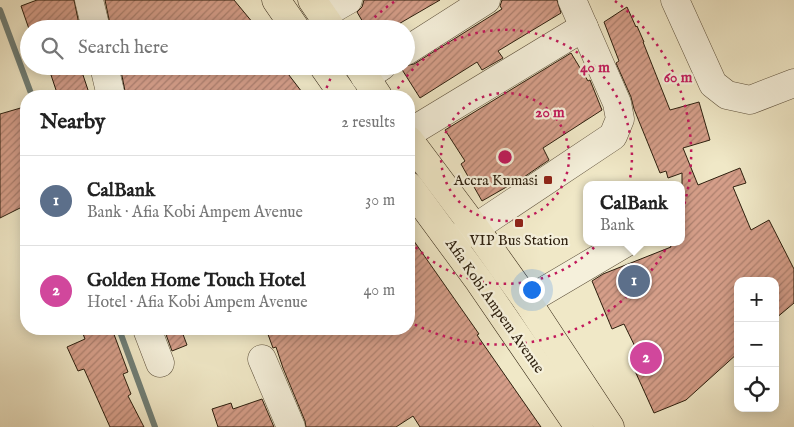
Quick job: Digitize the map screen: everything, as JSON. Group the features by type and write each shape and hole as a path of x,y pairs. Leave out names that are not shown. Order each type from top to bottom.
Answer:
{"main road":[{"path":"276,0 290,20"},
{"path":"329,75 340,90"},
{"name":"Afia Kobi Ampem Avenue","path":"415,148 528,301 610,427"},
{"name":"Afia Kobi Ampem Avenue","path":"415,194 479,281 579,427"}],"street":[{"path":"89,0 94,20"},
{"path":"322,15 348,0"},
{"path":"415,45 486,0"},
{"path":"450,243 612,136 620,119 618,103 572,0"},
{"path":"675,0 713,84 727,95 750,100 794,83"},
{"path":"415,129 584,27"},
{"path":"106,75 110,90"},
{"path":"528,301 620,246"},
{"path":"149,335 160,363"},
{"path":"262,359 291,427"}],"building":[{"path":"37,0 74,0 78,20 26,20 21,6"},
{"path":"105,0 234,0 251,20 109,20"},
{"path":"364,0 440,0 406,20 362,20 357,12 362,7"},
{"path":"502,0 557,0 561,13 498,51 503,58 482,70 477,62 420,98 405,75 415,75 415,63 502,9 500,6"},
{"path":"627,7 644,42 670,110 699,102 710,140 683,148 698,185 740,168 746,183 733,187 751,230 769,220 794,269 794,303 779,316 779,277 734,277 734,357 686,400 654,413 635,371 645,367 624,324 612,329 592,281 603,274 671,246 685,246 685,181 682,181 682,173 668,178 666,171 660,173 616,63 619,61 604,22"},
{"path":"571,53 588,81 590,80 602,110 543,148 549,160 482,201 461,164 465,161 445,130"},
{"path":"51,75 83,75 88,90 56,90"},
{"path":"122,75 289,75 300,90 125,90"},
{"path":"20,108 20,208 0,218 0,114"},
{"path":"415,243 541,427 420,427 413,416 396,427 306,427 276,347 273,348 268,335 415,335"},
{"path":"83,335 114,335 128,372 123,374 131,394 128,396 144,427 110,427 84,369 78,371 67,347 85,339"},
{"path":"166,335 183,335 187,345 172,351"},
{"path":"262,399 274,427 218,427 212,409 231,403 233,409"}],"waterway":[{"path":"0,10 20,64"},
{"path":"24,75 30,90"},
{"path":"121,335 155,427"}],"place":[{"name":"Accra Kumasi","path":"548,180"},
{"name":"VIP Bus Station","path":"519,223"},
{"name":"CalBank","path":"634,281"},
{"name":"Golden Home Touch Hotel","path":"646,358"}]}
